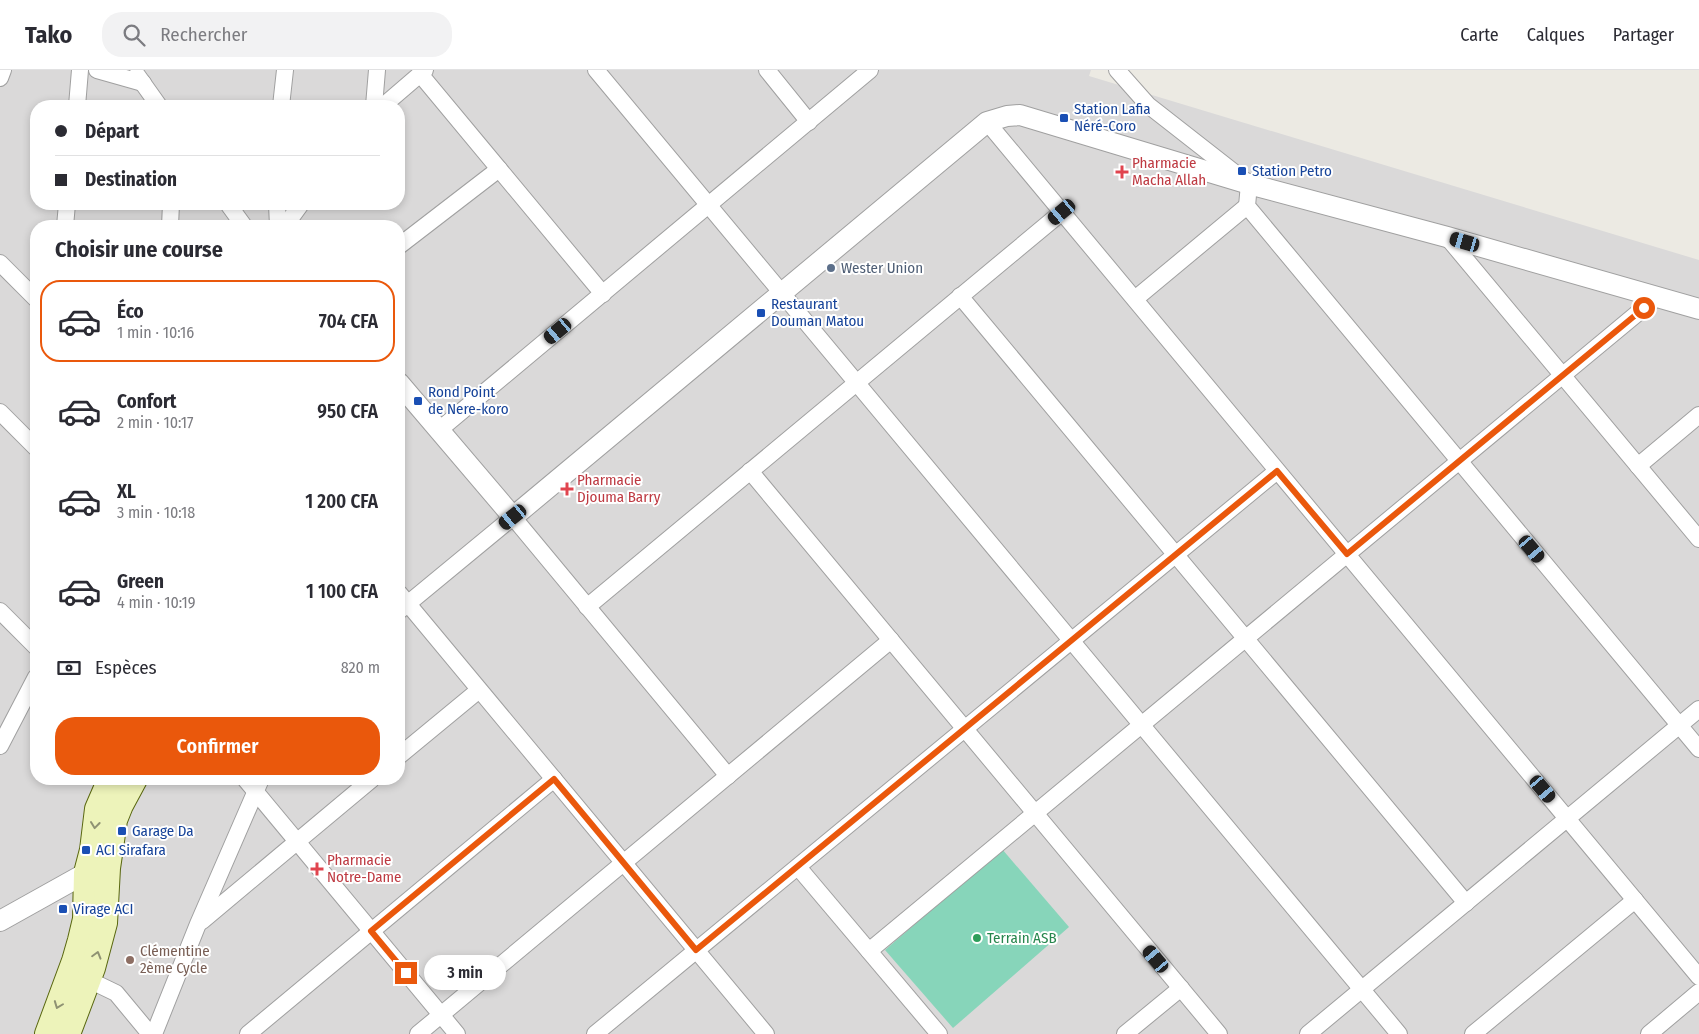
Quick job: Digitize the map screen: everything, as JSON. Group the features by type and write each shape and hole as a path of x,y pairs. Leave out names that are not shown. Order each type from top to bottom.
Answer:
{"main road":[{"path":"68,1034 89,980 105,923 92,850 97,809 107,785"},
{"path":"47,1034 74,961 97,870 115,820 132,785"}],"street":[{"path":"0,78 3,70"},
{"path":"77,100 80,70"},
{"path":"97,70 138,77 155,100"},
{"path":"282,100 285,70"},
{"path":"374,100 377,70"},
{"path":"596,70 1399,1034"},
{"path":"767,70 810,122"},
{"path":"438,431 870,70"},
{"path":"1117,70 1148,105 1249,184"},
{"path":"390,100 423,72 499,169 603,294"},
{"path":"405,601 513,517 987,122 1007,116 1020,115 1034,118 1249,184 1447,237 1699,309"},
{"path":"987,122 1699,977"},
{"path":"405,241 499,169"},
{"path":"1249,184 1247,206 1699,749"},
{"path":"1134,299 1247,206"},
{"path":"587,607 1062,212"},
{"path":"1447,237 1699,539"},
{"path":"0,263 30,293"},
{"path":"960,296 1466,903"},
{"path":"869,951 1657,297"},
{"path":"405,390 728,776"},
{"path":"0,412 30,442"},
{"path":"1638,466 1699,415"},
{"path":"750,471 1219,1034"},
{"path":"595,1034 1277,471"},
{"path":"405,606 479,690 766,1034"},
{"path":"0,611 30,642"},
{"path":"418,1034 891,640"},
{"path":"0,746 30,688"},
{"path":"405,751 479,690"},
{"path":"1308,1034 1699,709"},
{"path":"248,1034 554,779"},
{"path":"89,980 116,994 152,1034 253,785"},
{"path":"255,785 296,841 457,1034"},
{"path":"198,924 365,785"},
{"path":"798,867 939,1034"},
{"path":"0,921 97,870"},
{"path":"1473,1034 1635,900"},
{"path":"1125,1034 1181,988"},
{"path":"1649,1034 1699,992"}],"shaded area":[{"path":"0,70 1091,70 1089,76 1699,260 1699,1034 0,1034"}],"green space":[{"name":"Terrain ASB","path":"1002,849 1069,927 953,1028 885,950"}],"place":[{"name":"Station Lafia Néré-Coro","path":"1064,118"},
{"name":"Station Petro","path":"1242,171"},
{"name":"Pharmacie Macha Allah","path":"1122,172"},
{"name":"Wester Union","path":"831,268"},
{"name":"Restaurant Douman Matou","path":"761,313"},
{"name":"Rond Point de Nere-koro","path":"418,401"},
{"name":"Pharmacie Djouma Barry","path":"567,489"},
{"name":"Garage Da","path":"122,831"},
{"name":"ACI Sirafara","path":"86,850"},
{"name":"Pharmacie Notre-Dame","path":"317,869"},
{"name":"Virage ACI","path":"63,909"},
{"name":"Terrain ASB","path":"977,938"},
{"name":"Clémentine 2ème Cycle","path":"130,960"}],"route":[{"path":"406,973 371,931 554,779 696,950 1277,471 1347,554 1644,308"}]}
